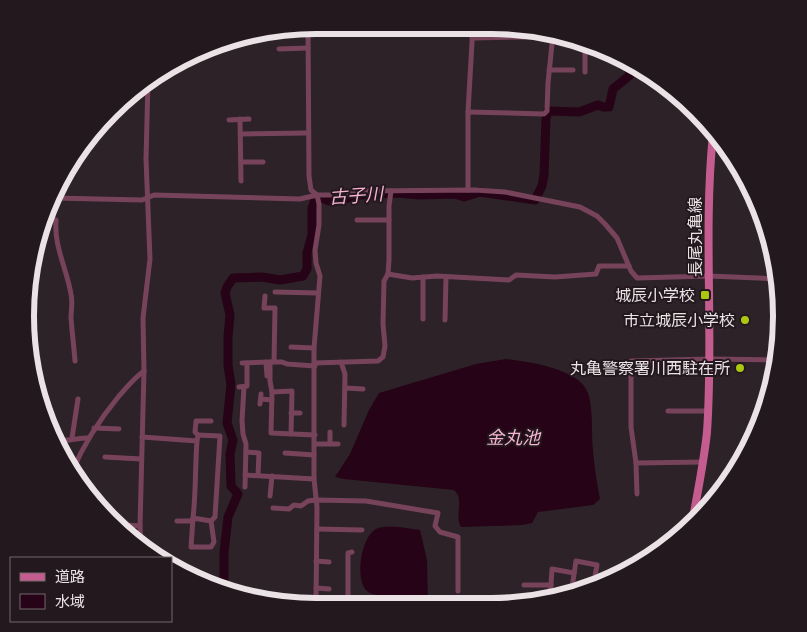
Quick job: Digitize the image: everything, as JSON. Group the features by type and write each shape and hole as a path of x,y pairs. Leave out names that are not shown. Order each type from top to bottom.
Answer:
{"main road":[{"name":"長尾丸亀線","path":"694,513 703,462 708,411 710,359 709,184 712,141"}],"street":[{"path":"308,34 309,176 311,190 317,196 319,204 319,225 315,250 320,276 314,348 314,478 317,529 316,598"},
{"path":"468,190 468,112 472,34"},
{"path":"472,38 529,36"},
{"path":"468,112 544,114 549,108 549,70 552,40"},
{"path":"279,49 308,48"},
{"path":"585,50 585,72"},
{"path":"549,70 573,70"},
{"path":"141,538 144,371 142,318 150,259 146,159 148,89"},
{"path":"240,119 241,181"},
{"path":"229,120 249,119"},
{"path":"241,134 308,133"},
{"path":"241,162 263,162"},
{"path":"61,198 142,200 154,195 300,199 391,191 468,190 505,192 580,207 589,211 605,224 617,238 634,275 642,279 709,276 771,279"},
{"path":"245,487 246,452 242,421 241,387 247,386 245,363 314,364 378,361 384,357 384,281 388,274 391,191"},
{"path":"51,220 56,220 55,233 58,240 59,254 72,296 71,318 76,361"},
{"path":"357,220 389,220"},
{"path":"388,274 412,278 446,277 510,280 516,275 555,277 596,274 599,266 629,266"},
{"path":"423,319 424,277"},
{"path":"445,320 446,277"},
{"path":"275,292 318,293"},
{"path":"265,296 264,308 275,308 270,362 272,392 271,433 315,435"},
{"path":"291,347 314,348"},
{"path":"637,494 636,463 631,427 631,361 770,360"},
{"path":"267,376 270,362"},
{"path":"341,362 345,374 344,425"},
{"path":"76,464 88,438 110,406 134,378 144,371"},
{"path":"345,388 363,389"},
{"path":"272,392 292,391 291,434"},
{"path":"72,438 78,399"},
{"path":"261,399 272,400"},
{"path":"668,411 708,411"},
{"path":"292,413 300,413"},
{"path":"211,422 196,421 195,432 198,434 194,481 196,488 191,547 211,547 214,542 211,520"},
{"path":"94,428 119,429"},
{"path":"330,432 330,444"},
{"path":"177,521 193,519 211,520 215,517 220,436 198,434"},
{"path":"142,437 197,441"},
{"path":"63,441 72,438 88,438"},
{"path":"315,444 338,444"},
{"path":"246,452 259,453 258,475"},
{"path":"284,454 314,455"},
{"path":"105,457 141,458"},
{"path":"636,463 703,462"},
{"path":"245,475 314,478"},
{"path":"270,496 272,476"},
{"path":"273,508 289,509 294,505 301,506 308,501 316,500 366,501 438,513"},
{"path":"439,507 435,526 440,532 458,537 458,591"},
{"path":"126,525 140,526"},
{"path":"317,529 362,530"},
{"path":"350,598 348,553 352,552"},
{"path":"316,561 329,562"},
{"path":"572,586 576,561 597,565 595,579"},
{"path":"550,592 552,569 574,573"},
{"path":"524,585 551,586"},
{"path":"316,588 329,589"}],"water":[{"name":"金丸池","path":"506,359 538,364 562,371 581,382 586,389 590,402 593,456 600,499 593,505 538,512 532,523 522,525 461,527 458,518 459,498 454,490 335,477 350,454 369,410 379,393 476,364"},
{"path":"381,527 420,530 427,560 428,598 385,598 384,596 370,593 366,590 360,568 363,549 371,533"}],"waterway":[{"name":"古子川","path":"224,583 224,552 228,517 238,494 231,486 230,454 233,440 227,423 231,385 228,365 230,315 225,293 233,278 262,277 280,280 303,276 307,269 307,253 312,235 312,208 315,200 322,198 329,201 339,201 358,195 397,193 420,195 455,194 464,197 480,192 535,200 542,186 544,175 548,111 579,112 598,105 609,107 613,89 630,75 629,70"}],"place":[{"name":"城辰小学校","path":"705,295"},
{"name":"市立城辰小学校","path":"745,320"},
{"name":"丸亀警察署川西駐在所","path":"740,368"}]}
